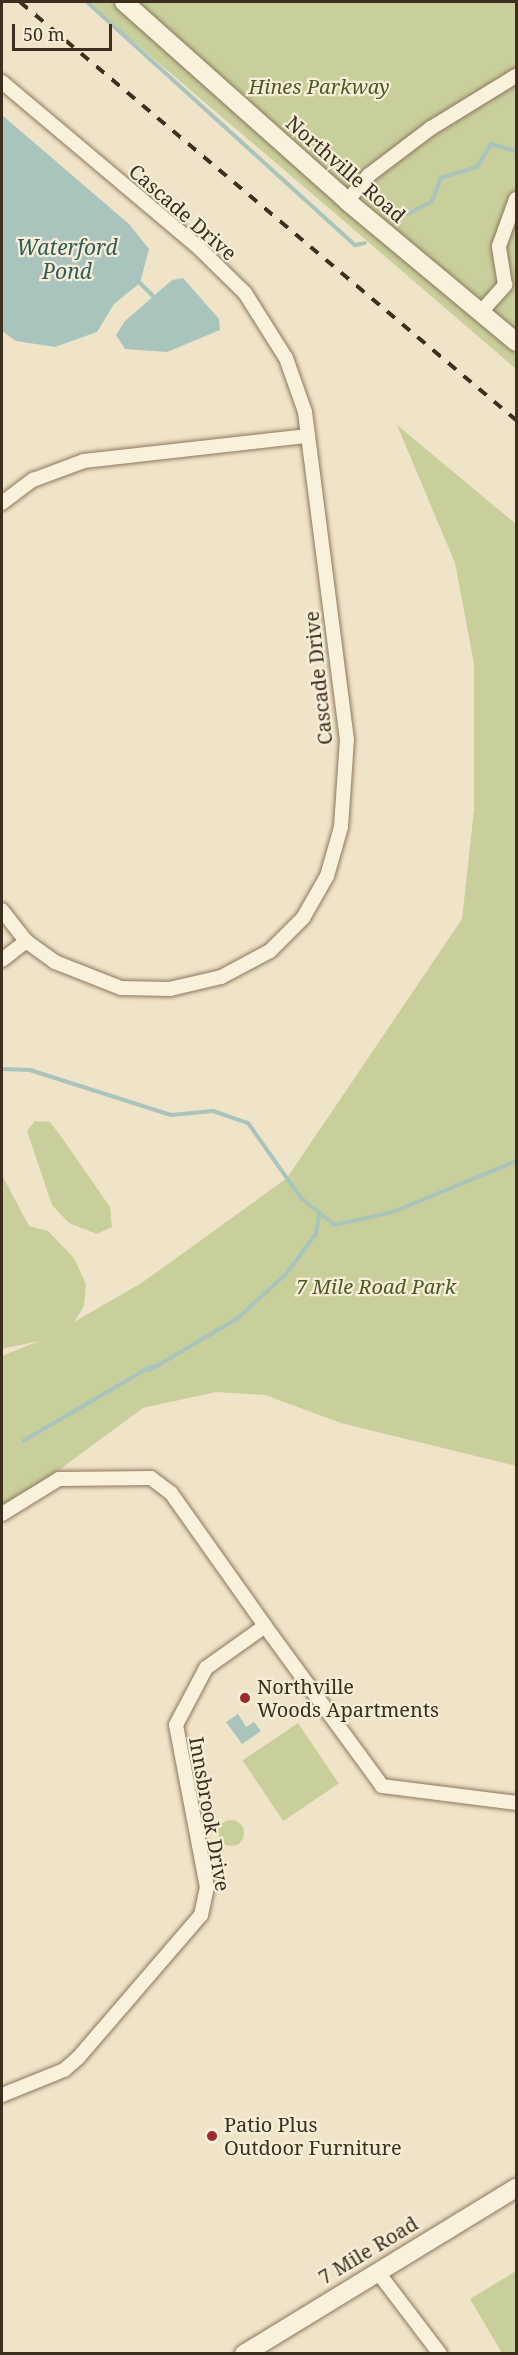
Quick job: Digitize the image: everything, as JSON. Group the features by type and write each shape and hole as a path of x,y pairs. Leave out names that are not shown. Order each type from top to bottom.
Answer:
{"street":[{"name":"Northville Road","path":"124,2 347,201 516,342"},
{"path":"347,201 369,175 431,128 516,76"},
{"name":"Cascade Drive","path":"2,82 199,248 245,293 286,358 300,390 308,436 347,739 341,826 327,876 303,918 270,951 221,977 171,989 121,988 82,975 26,941 2,910"},
{"path":"480,313 511,288 499,246 516,199"},
{"path":"2,503 33,480 84,461 308,436"},
{"path":"2,960 26,941"},
{"path":"2,1514 59,1479 151,1478 171,1493 382,1786 516,1803"},
{"name":"Innsbrook Drive","path":"2,2095 64,2070 78,2058 201,1915 207,1887 176,1725 206,1668 265,1626"},
{"name":"7 Mile Road","path":"244,2354 516,2188"},
{"path":"377,2271 440,2354"}],"green space":[{"name":"Hines Parkway","path":"87,2 516,2 516,369 324,204"},
{"name":"7 Mile Road Park","path":"397,425 516,524 516,1466 341,1423 265,1395 216,1392 143,1408 2,1512 2,1356 39,1341 2,1349 2,1175 29,1226 48,1231 74,1258 86,1284 84,1306 74,1322 143,1282 287,1178 462,919 474,810 474,664 455,563"},
{"path":"35,1121 50,1122 60,1135 110,1207 112,1227 97,1234 69,1223 52,1205 27,1131"},
{"path":"298,1723 339,1784 283,1821 242,1760"},
{"path":"231,1820 240,1824 244,1833 240,1842 231,1846 222,1842 218,1833 222,1824"},
{"path":"516,2271 516,2353 502,2353 470,2299"}],"water":[{"name":"Waterford Pond","path":"2,115 129,224 149,249 140,283 114,304 97,332 55,347 16,341 2,331"},
{"path":"183,278 219,319 220,330 167,352 125,349 116,335 125,321 172,280"},
{"path":"238,1714 246,1727 254,1722 261,1731 242,1744 226,1722"}],"waterway":[{"path":"87,2 355,245 365,243"},
{"path":"395,212 408,214 432,201 441,178 477,167 491,144 516,151"},
{"path":"140,283 153,296"},
{"path":"2,1069 30,1070 171,1115 213,1111 248,1123 301,1198 335,1225 393,1212 516,1161"},
{"path":"150,1370 238,1318 285,1275 316,1234 319,1215"},
{"path":"23,1441 152,1366"}],"railway":[{"path":"20,2 516,420"}],"place":[{"name":"Northville Woods Apartments","path":"245,1698"},
{"name":"Patio Plus Outdoor Furniture","path":"212,2136"}]}
